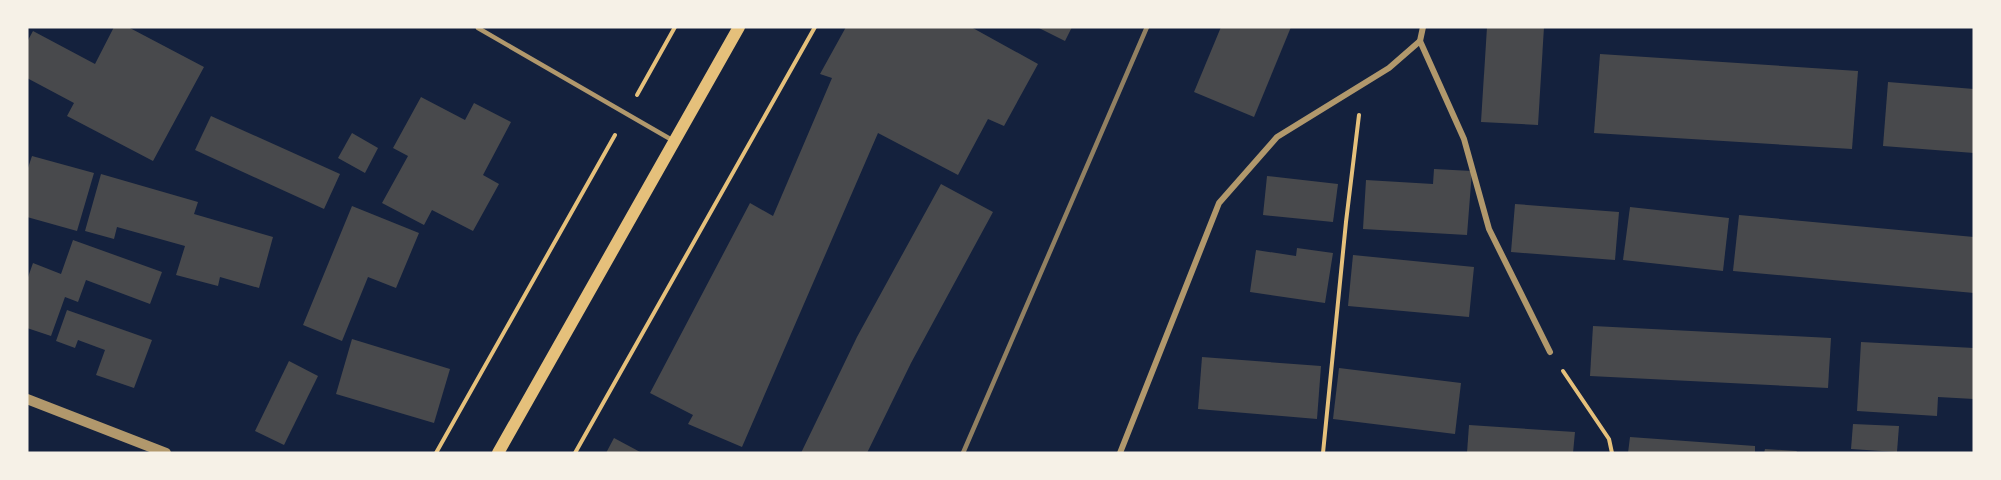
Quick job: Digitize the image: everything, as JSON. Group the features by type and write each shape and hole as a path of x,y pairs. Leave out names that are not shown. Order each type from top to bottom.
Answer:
{"main road":[{"path":"498,453 739,27"}],"street":[{"path":"1120,453 1219,203 1277,137 1389,69 1420,41 1423,27"},
{"path":"1420,41 1464,139 1489,229 1551,352"},
{"path":"27,399 166,453"}],"lane":[{"path":"478,27 675,141"}],"path":[{"path":"436,453 675,27"},
{"path":"575,453 815,27"},
{"path":"1323,453 1362,84"},
{"path":"1551,352 1609,439 1612,453"}],"building":[{"path":"114,27 128,27 204,67 153,161 67,116 74,103 27,78 27,42 33,31 95,64"},
{"path":"846,27 971,27 1038,64 1004,126 988,119 958,175 878,133 742,447 688,424 693,415 650,393 750,203 773,216 832,78 820,74"},
{"path":"1037,27 1072,27 1065,41"},
{"path":"1221,27 1291,27 1254,117 1194,92"},
{"path":"1487,27 1544,27 1538,125 1481,122"},
{"path":"1600,54 1858,71 1852,149 1594,133"},
{"path":"1888,82 1974,89 1974,153 1883,146"},
{"path":"421,97 465,120 474,103 511,122 483,175 499,184 473,231 432,210 424,225 382,203 408,156 393,148"},
{"path":"211,116 340,174 324,209 195,150"},
{"path":"352,133 378,148 365,173 338,158"},
{"path":"32,156 94,173 77,231 27,217 27,171"},
{"path":"1434,169 1472,171 1467,235 1363,229 1366,180 1433,184"},
{"path":"101,174 198,202 194,214 273,237 259,288 220,277 218,286 176,275 185,246 117,227 114,239 85,231"},
{"path":"1267,176 1338,184 1333,222 1263,215"},
{"path":"941,184 993,212 911,363 867,453 801,453 857,337"},
{"path":"1515,204 1619,212 1615,260 1511,252"},
{"path":"352,206 419,233 396,288 368,277 342,341 303,325"},
{"path":"1630,207 1729,218 1723,271 1623,260"},
{"path":"1739,215 1974,237 1974,293 1733,271"},
{"path":"73,240 162,272 150,304 86,280 78,302 65,297 51,336 27,328 27,280 33,263 61,274"},
{"path":"1297,248 1333,253 1325,303 1250,292 1256,250 1296,256"},
{"path":"1353,255 1474,267 1469,317 1348,306"},
{"path":"67,310 152,340 134,388 96,375 105,350 78,340 75,348 56,341"},
{"path":"1593,326 1831,338 1828,388 1590,376"},
{"path":"352,339 450,369 434,423 336,394"},
{"path":"1861,342 1974,348 1974,399 1938,397 1937,416 1857,411"},
{"path":"1202,357 1321,366 1317,419 1198,409"},
{"path":"289,361 318,376 284,445 255,431"},
{"path":"1339,368 1461,383 1455,434 1333,419"},
{"path":"1853,424 1899,426 1897,452 1851,449"},
{"path":"1469,425 1575,432 1573,453 1467,453"},
{"path":"1630,437 1755,446 1755,453 1628,453"},
{"path":"614,438 642,453 606,453"},
{"path":"1765,449 1797,451 1796,453 1764,453"}],"railway":[{"path":"963,453 1147,27"}]}
